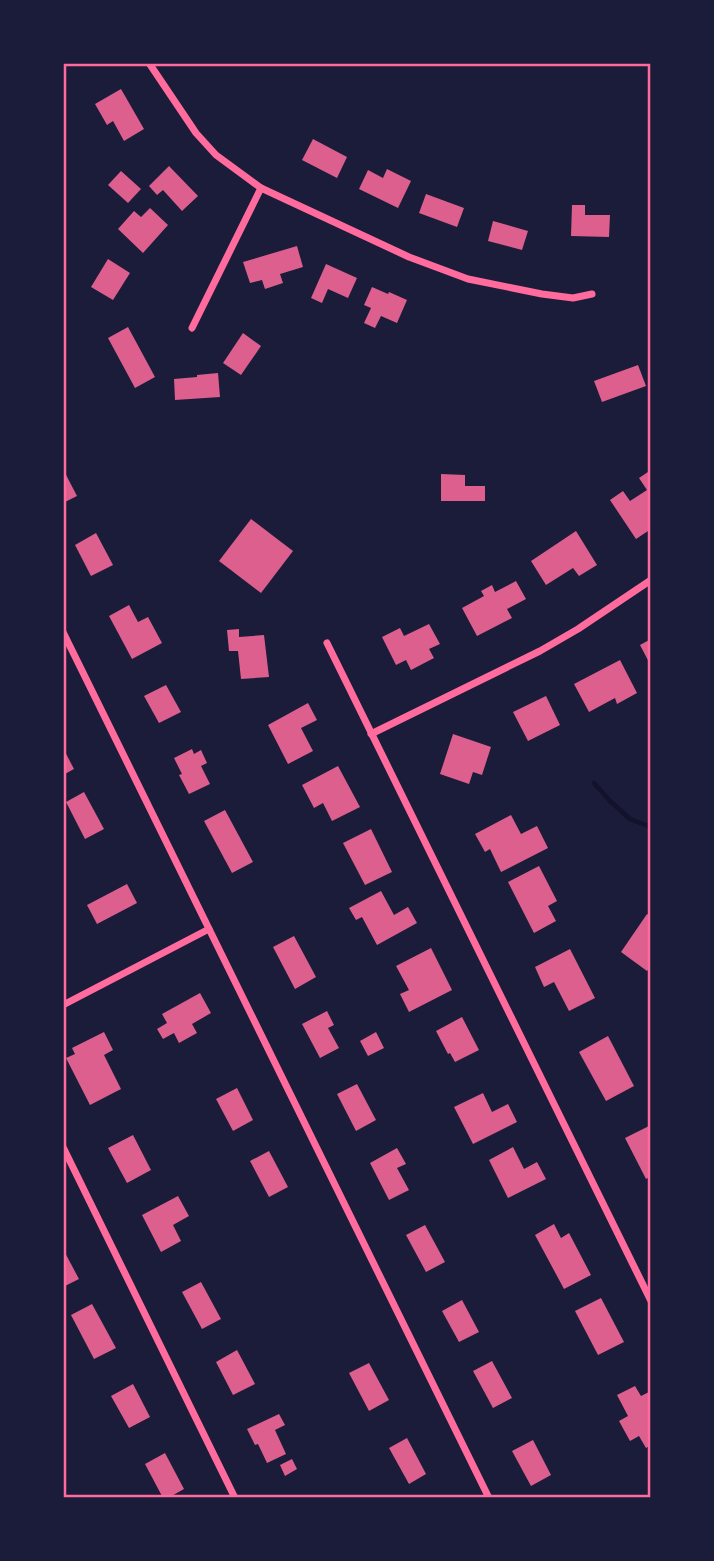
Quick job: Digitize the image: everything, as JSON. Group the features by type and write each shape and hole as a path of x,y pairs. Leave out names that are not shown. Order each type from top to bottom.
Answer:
{"street":[{"path":"149,63 196,133 216,155 261,188 409,257 468,279 563,297 593,294"},
{"path":"192,328 261,188"},
{"path":"371,734 540,651 651,580"},
{"path":"63,632 489,1498"},
{"path":"327,643 651,1301"},
{"path":"63,1005 209,929"},
{"path":"63,1147 235,1498"}],"building":[{"path":"121,89 144,129 124,141 113,121 107,125 95,104"},
{"path":"313,139 347,157 337,178 302,160"},
{"path":"169,166 198,196 182,211 163,190 157,195 149,186"},
{"path":"387,169 411,181 398,208 359,189 368,170 383,178"},
{"path":"121,171 141,189 128,203 108,185"},
{"path":"426,194 464,208 457,227 419,213"},
{"path":"572,205 585,205 585,215 610,215 609,237 571,236"},
{"path":"150,208 168,225 143,253 118,229 134,211 141,217"},
{"path":"493,221 528,231 522,250 488,241"},
{"path":"297,246 303,267 280,274 283,283 265,289 262,280 250,283 243,262"},
{"path":"108,259 130,273 113,300 91,287"},
{"path":"326,264 357,278 348,298 328,289 322,303 311,298"},
{"path":"372,287 407,300 397,323 381,316 375,328 364,323 371,308 364,305"},
{"path":"128,327 155,377 135,388 108,338"},
{"path":"243,333 261,346 241,375 223,363"},
{"path":"638,365 646,386 602,402 594,381"},
{"path":"218,373 220,397 175,400 174,379"},
{"path":"63,469 77,496 63,503"},
{"path":"651,470 651,529 636,539 610,500 623,491 630,501 647,490 639,478"},
{"path":"441,474 465,475 465,486 485,486 485,501 441,501"},
{"path":"251,519 293,551 261,593 219,561"},
{"path":"576,531 597,565 579,576 573,568 546,585 531,561"},
{"path":"96,533 113,565 91,576 75,545"},
{"path":"516,581 526,599 507,609 512,618 477,636 462,608 484,596 481,591 492,585 495,592"},
{"path":"129,605 138,622 148,617 162,643 132,659 109,616"},
{"path":"429,624 440,644 429,649 434,658 411,670 406,660 396,665 382,637 400,628 404,636"},
{"path":"239,629 239,637 264,635 269,677 241,679 238,651 229,651 227,630"},
{"path":"651,639 651,666 640,645"},
{"path":"620,660 637,693 617,704 615,698 589,712 574,684"},
{"path":"166,685 181,712 159,723 144,696"},
{"path":"546,696 560,725 528,741 513,712"},
{"path":"308,703 317,720 301,728 313,751 288,764 268,725"},
{"path":"453,734 491,747 482,775 473,772 469,784 440,774"},
{"path":"63,748 74,769 63,775"},
{"path":"192,749 194,754 201,750 207,763 201,766 210,784 189,794 174,758"},
{"path":"338,766 360,807 332,821 323,803 314,808 302,785"},
{"path":"84,792 104,829 85,839 66,802"},
{"path":"225,810 253,862 232,873 204,821"},
{"path":"511,815 521,834 537,826 548,848 501,872 490,849 485,852 475,834"},
{"path":"371,829 392,872 365,885 343,843"},
{"path":"539,866 557,901 548,906 556,921 534,933 508,882"},
{"path":"127,884 137,903 97,924 87,905"},
{"path":"381,891 394,915 408,907 417,923 377,945 362,917 356,920 349,908"},
{"path":"647,914 651,917 651,966 647,971 621,952"},
{"path":"294,936 316,977 295,989 273,947"},
{"path":"431,948 452,990 409,1012 400,994 409,990 396,966"},
{"path":"570,949 595,998 569,1011 554,982 544,987 535,967"},
{"path":"200,993 211,1013 192,1024 197,1033 179,1043 174,1033 163,1039 157,1029 167,1023 162,1014"},
{"path":"327,1011 334,1025 328,1028 339,1048 320,1058 302,1024"},
{"path":"462,1017 479,1050 455,1062 436,1031"},
{"path":"104,1032 113,1050 104,1055 121,1089 90,1105 66,1058 75,1054 72,1048"},
{"path":"376,1032 384,1048 368,1056 360,1041"},
{"path":"608,1036 634,1086 606,1101 579,1052"},
{"path":"357,1084 376,1120 356,1131 337,1094"},
{"path":"237,1088 253,1120 233,1131 216,1099"},
{"path":"483,1093 492,1112 508,1104 517,1122 473,1144 454,1107"},
{"path":"649,1126 651,1176 646,1179 625,1138"},
{"path":"133,1135 151,1170 127,1183 108,1148"},
{"path":"513,1147 524,1169 537,1162 546,1179 508,1198 489,1160"},
{"path":"397,1148 406,1164 397,1168 409,1190 389,1200 370,1163"},
{"path":"269,1151 288,1187 269,1197 250,1161"},
{"path":"178,1196 189,1216 173,1225 181,1241 161,1252 142,1215"},
{"path":"554,1224 561,1238 569,1233 591,1275 564,1289 535,1235"},
{"path":"425,1225 445,1262 426,1272 406,1235"},
{"path":"63,1249 79,1279 63,1287"},
{"path":"201,1282 221,1319 202,1329 182,1292"},
{"path":"601,1298 624,1342 598,1355 575,1311"},
{"path":"462,1300 479,1332 459,1342 442,1311"},
{"path":"92,1304 116,1348 94,1359 71,1315"},
{"path":"237,1350 255,1384 233,1395 216,1362"},
{"path":"492,1361 512,1398 493,1408 473,1371"},
{"path":"369,1363 389,1400 369,1411 349,1373"},
{"path":"133,1384 150,1417 129,1428 111,1396"},
{"path":"635,1386 641,1396 649,1392 651,1396 651,1445 646,1448 639,1436 630,1441 619,1421 628,1416 617,1395"},
{"path":"279,1414 285,1425 275,1430 286,1454 267,1463 247,1429"},
{"path":"407,1438 426,1474 409,1484 389,1448"},
{"path":"533,1440 551,1475 531,1486 512,1451"},
{"path":"165,1453 184,1489 168,1498 163,1498 145,1464"},
{"path":"292,1459 297,1469 285,1476 280,1465"}],"waterway":[{"path":"594,783 630,819 651,827"}]}
